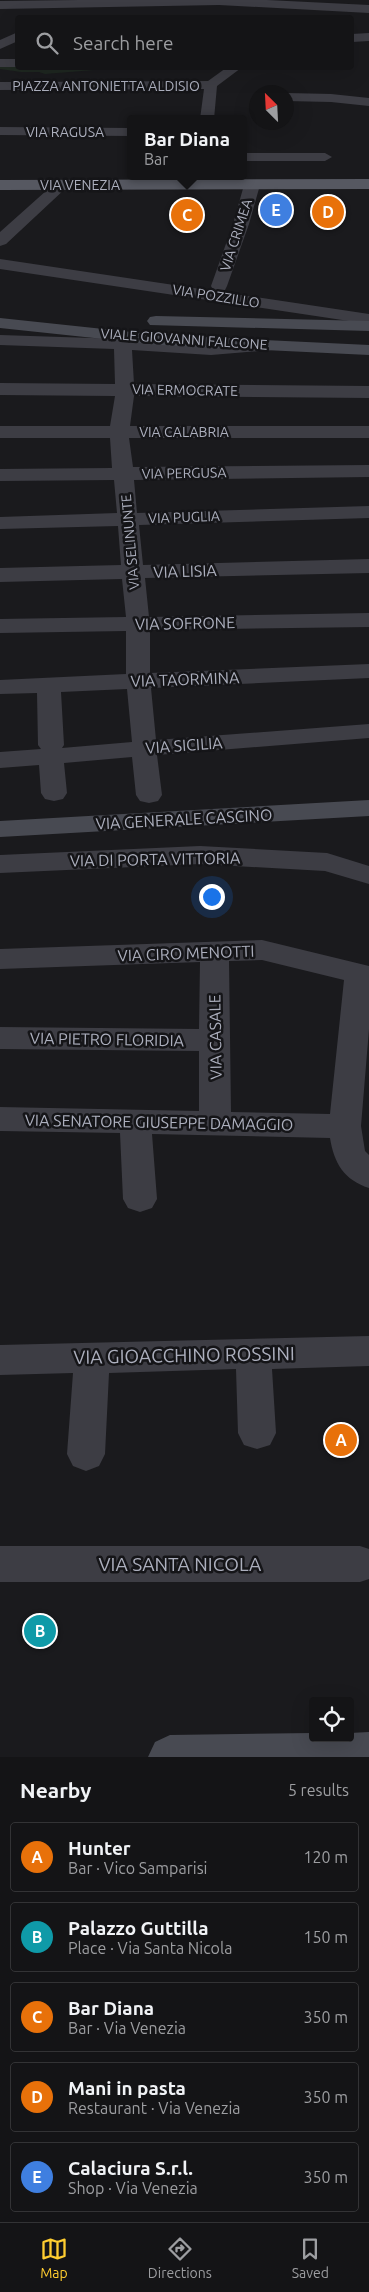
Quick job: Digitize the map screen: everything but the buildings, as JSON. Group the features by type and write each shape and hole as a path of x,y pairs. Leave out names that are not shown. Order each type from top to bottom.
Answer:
{"main road":[{"name":"VIA VENEZIA","path":"0,185 204,180 252,185 369,184"}],"street":[{"path":"0,5 13,2 45,4 125,1 219,1 369,9"},
{"path":"44,15 45,4"},
{"path":"354,38 369,37"},
{"path":"0,45 15,38"},
{"name":"PIAZZA ANTONIETTA ALDISIO","path":"0,63 15,63"},
{"path":"208,115 212,85 231,70"},
{"name":"PIAZZA ANTONIETTA ALDISIO","path":"0,86 212,85"},
{"path":"294,97 331,98 369,102"},
{"name":"VIA RAGUSA","path":"0,131 127,132"},
{"path":"247,157 325,157"},
{"path":"0,241 61,185"},
{"name":"VIA CRIMEA","path":"219,286 241,224 252,185"},
{"name":"VIA POZZILLO","path":"0,264 369,319"},
{"name":"VIA POZZILLO","path":"62,273 219,286 369,302"},
{"path":"0,306 29,309"},
{"name":"VIALE GIOVANNI FALCONE","path":"135,319 369,326"},
{"name":"VIALE GIOVANNI FALCONE","path":"0,323 160,340 369,350"},
{"path":"0,340 124,344 211,350 272,345"},
{"name":"VIA SELINUNTE","path":"124,344 124,390 119,432 138,624 138,681 149,795"},
{"name":"VIA ERMOCRATE","path":"0,389 369,392"},
{"name":"VIA CALABRIA","path":"0,432 369,432"},
{"name":"VIA PERGUSA","path":"0,475 369,471"},
{"name":"VIA PUGLIA","path":"0,522 369,512"},
{"name":"VIA LISIA","path":"0,575 369,566"},
{"name":"VIA SOFRONE","path":"0,626 369,620"},
{"name":"VIA TAORMINA","path":"0,687 369,671"},
{"path":"49,684 54,792"},
{"name":"VIA SICILIA","path":"0,760 51,751 369,731"},
{"name":"VIA GENERALE CASCINO","path":"0,829 369,808"},
{"name":"VIA DI PORTA VITTORIA","path":"0,864 200,855 327,862 369,875"},
{"name":"VIA CIRO MENOTTI","path":"0,959 262,950 364,975"},
{"name":"VIA CASALE","path":"214,952 216,1123"},
{"path":"346,1139 364,975"},
{"name":"VIA PIETRO FLORIDIA","path":"0,1038 215,1040"},
{"name":"VIA SENATORE GIUSEPPE DAMAGGIO","path":"0,1119 216,1123 346,1139"},
{"path":"135,1122 140,1199"},
{"name":"VIA GIOACCHINO ROSSINI","path":"0,1360 369,1351"},
{"path":"253,1354 257,1433"},
{"path":"86,1454 92,1358"},
{"name":"VIA SANTA NICOLA","path":"0,1564 360,1564"},
{"path":"170,1757 369,1754"}],"shaded area":[{"path":"0,65 15,65 15,70 94,70 45,74 0,69"}],"place":[{"name":"Calaciura S.r.l.","path":"276,210"},
{"name":"Mani in pasta","path":"328,212"},
{"name":"Bar Diana","path":"187,215"},
{"name":"Hunter","path":"341,1440"},
{"name":"Palazzo Guttilla","path":"40,1631"}]}
